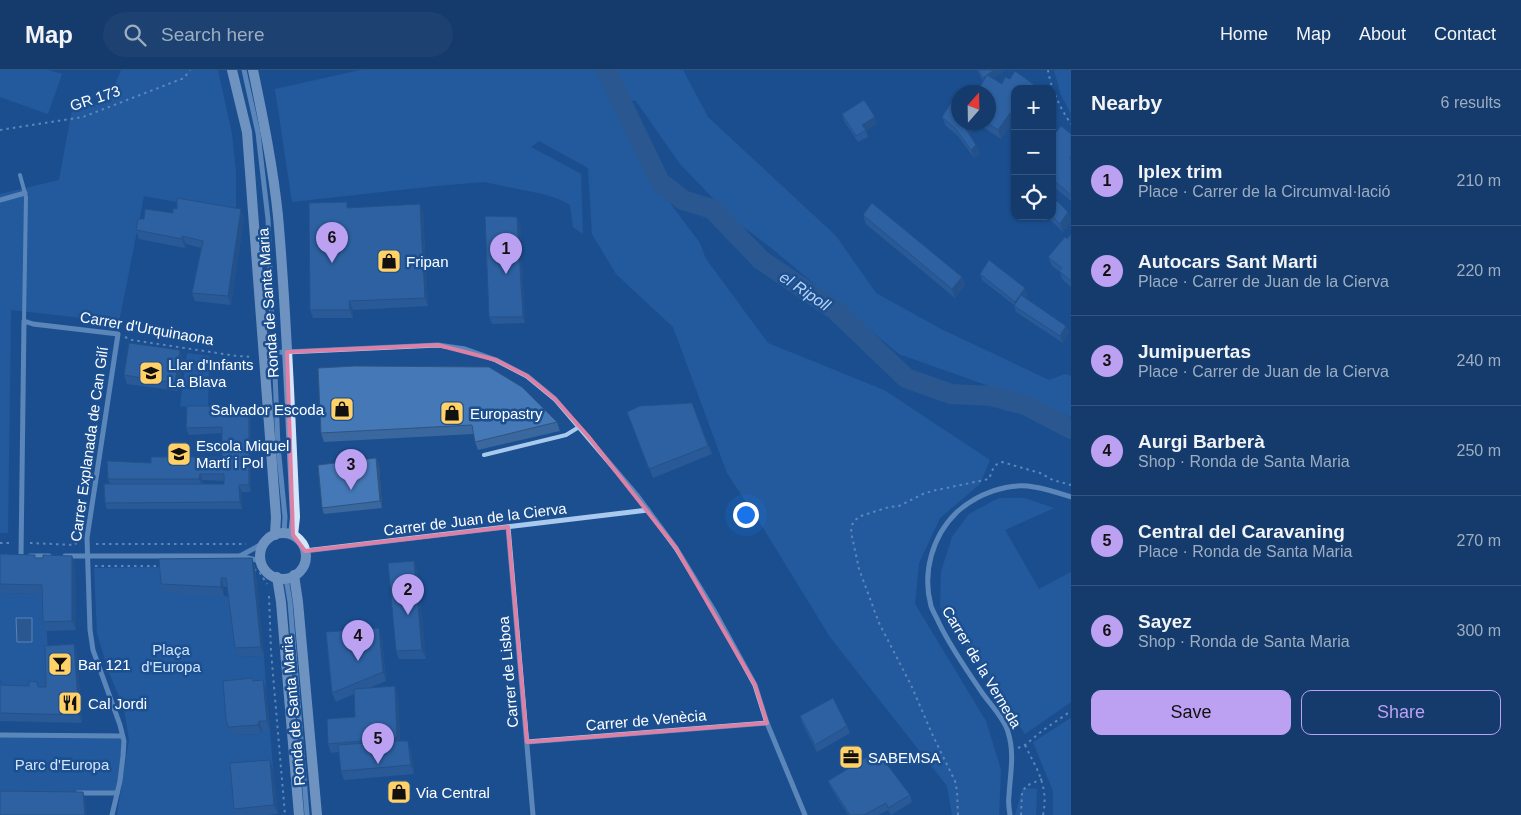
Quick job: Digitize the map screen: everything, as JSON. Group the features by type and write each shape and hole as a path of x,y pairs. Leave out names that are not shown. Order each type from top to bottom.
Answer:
{"street":[{"name":"Ronda de Santa Maria","path":"232,70 247,132 276,518 284,534"},
{"name":"Ronda de Santa Maria","path":"244,70 258,133 268,219 272,323"},
{"name":"Ronda de Santa Maria","path":"253,70 266,130 278,215 287,352 294,517 284,534"},
{"path":"0,200 25,193"},
{"path":"22,556 24,321"},
{"name":"Carrer d'Urquinaona","path":"24,321 32,324 118,334"},
{"name":"Carrer Explanada de Can Gilí","path":"112,815 124,756 124,741 93,650 90,630 86,538 118,334"},
{"path":"264,354 438,345 466,349 496,360 527,376 555,399 648,510 676,548 715,612 755,685 767,723 805,815"},
{"name":"Ronda de Santa Maria","path":"275,374 278,446 285,517 284,534"},
{"name":"Carrer de la Verneda","path":"1010,815 1008,797 1012,751 1008,730 943,632 931,607 927,578 929,562 939,536 950,521 961,509 980,496 1008,487 1033,487 1071,496"},
{"name":"Carrer de Juan de la Cierva","path":"305,551 648,510"},
{"name":"Carrer de Lisboa","path":"508,527 533,815"},
{"path":"239,556 259,543 284,534 300,540 305,551 304,564 300,570 286,577 266,570 261,561 259,543"},
{"path":"14,556 239,556 261,561"},
{"name":"Ronda de Santa Maria","path":"286,577 282,612 299,815"},
{"name":"Ronda de Santa Maria","path":"286,577 290,602 307,815"},
{"name":"Ronda de Santa Maria","path":"286,577 298,602 318,815"},
{"name":"Carrer de Venècia","path":"527,742 767,723"},
{"path":"0,735 122,736"},
{"path":"68,793 117,794"}],"lane":[{"path":"20,176 25,193 24,321"},
{"path":"484,454 566,435 579,426"}],"path":[{"name":"GR 173","path":"0,130 83,117 184,78 190,70"},
{"path":"1048,70 1052,88 1071,124"},
{"name":"Carrer d'Urquinaona","path":"118,334 132,340 237,356 252,358 264,354"},
{"path":"958,815 955,780 868,597 854,553 850,532 852,525 861,516 898,506 923,494 985,481 989,479 994,466 1002,462 1040,473 1053,480 1071,485"},
{"path":"0,543 21,542 75,545 80,538 94,538 96,544 259,543"},
{"path":"88,566 165,566"},
{"path":"249,566 260,573 268,586"},
{"path":"268,595 285,815"},
{"path":"1012,751 1025,745 1071,711"},
{"path":"1025,745 1042,779 1045,798 1043,815"},
{"path":"1021,815 1022,792 1026,786 1042,779"}],"highlighted area":[{"path":"438,345 496,360 527,376 555,399 588,436 676,548 755,685 767,723 527,742 508,527 305,551 293,535 287,352"}],"green space":[{"path":"0,70 48,70 62,74 48,114 0,97"},
{"path":"121,70 218,70 232,134 236,173 236,213 144,196 119,322 11,310 8,533 0,533 0,194 59,180 72,110 108,102"},
{"path":"361,70 683,70 708,117 836,236 876,293 941,329 1049,380 1065,374 1071,376 1071,417 899,354 770,247 732,218 680,164 636,101 616,99 658,187 700,243 706,259 768,343 884,390 990,460 980,484 940,518 919,563 915,604 986,721 1001,770 999,815 952,815 947,786 830,637 727,473 673,327 616,274 592,234 588,168 539,141 531,147 581,174 583,234 573,227 570,205 561,200 543,194 484,182 292,202 275,89"},
{"path":"1054,70 1071,70 1071,114 1061,95"},
{"path":"187,353 209,356 208,410 180,406"},
{"path":"999,498 1024,498 1054,508 1005,530 1039,589 1071,572 1071,702 1025,734 940,607 941,572 952,537 969,514"},
{"name":"Plaça d'Europa","path":"162,567 224,596 231,597 238,657 264,656 266,689 229,727 232,735 261,734 262,730 270,730 273,769 233,772 237,815 117,815 129,739 124,709 108,670 97,633 94,568"},
{"path":"0,593 45,594 50,696 0,689"},
{"path":"1071,718 1071,815 1053,815 1053,791 1033,742"},
{"name":"Parc d'Europa","path":"0,735 122,736 124,741 117,793 0,792"},
{"path":"1023,788 1037,789 1036,815 1015,815"}],"shaded area":[{"path":"16,618 32,618 32,642 17,642"}],"building":[{"path":"978,70 994,70 983,78"},
{"path":"1015,71 1034,85 1011,85 1011,114 998,130 996,129 996,85 981,85 987,75 1002,84 1005,77 1010,79"},
{"path":"864,100 875,117 862,125 866,130 856,136 842,114"},
{"path":"951,103 951,125 942,117"},
{"path":"1061,126 1071,134 1071,156 1069,158 1071,160 1071,195 1056,182 1056,132"},
{"path":"956,130 966,130 976,145 971,150"},
{"path":"177,198 241,209 228,296 192,293 203,241 182,236 182,239 136,230 138,219 144,219 145,209 173,213 173,208 177,209"},
{"path":"347,202 347,208 420,204 425,298 349,301 350,310 310,310 309,203"},
{"path":"1056,202 1068,212 1060,224 1056,220"},
{"path":"872,203 962,277 952,289 863,215"},
{"path":"485,216 517,217 523,317 489,317"},
{"path":"1071,234 1071,281 1059,271 1062,268 1048,257 1065,237 1067,239"},
{"path":"989,260 1025,288 1015,302 980,274"},
{"path":"1021,295 1066,326 1060,336 1014,306"},
{"path":"129,343 180,350 175,383 124,375"},
{"name":"Europastry","path":"355,366 489,367 522,387 557,422 475,442 472,425 321,433 318,368"},
{"path":"692,403 708,446 649,469 627,412 640,406"},
{"path":"187,406 222,406 222,408 229,407 230,410 249,410 249,485 239,485 240,502 105,503 104,484 224,484 224,474 200,474 199,479 108,479 107,461 151,463 151,457 222,457 222,427 186,428"},
{"path":"376,458 380,501 322,508 318,465"},
{"path":"0,554 35,555 35,558 43,558 43,555 72,556 72,621 43,622 42,585 0,584"},
{"path":"252,558 261,647 235,648 226,578 221,578 221,587 161,584 159,559"},
{"path":"414,561 422,650 396,651 388,563"},
{"path":"379,628 383,672 332,693 326,632"},
{"path":"74,644 79,715 0,713 0,681 1,685 29,686 29,681 37,682 38,687 46,687 45,646"},
{"path":"252,678 253,681 263,680 267,721 259,721 258,725 228,727 223,681"},
{"path":"395,686 397,738 328,744 327,719 355,717 354,689"},
{"path":"833,698 847,726 815,745 800,716"},
{"path":"408,741 411,765 341,771 338,745"},
{"path":"877,751 910,795 888,808 886,803 864,815 850,815 828,781"},
{"path":"270,760 274,805 234,809 230,763"},
{"path":"0,791 83,792 85,815 0,815"}],"waterway":[{"name":"el Ripoll","path":"606,70 660,182 683,200 712,209 761,260 835,310 906,378 951,394 991,396 1025,405 1071,429"}],"place":[{"name":"Fripan","path":"389,261"},
{"name":"Sayez","path":"332,263"},
{"name":"Iplex trim","path":"506,274"},
{"name":"Llar d'Infants La Blava","path":"151,373"},
{"name":"Salvador Escoda","path":"342,409"},
{"name":"Europastry","path":"452,413"},
{"name":"Escola Miquel Martí i Pol","path":"179,454"},
{"name":"Jumipuertas","path":"351,490"},
{"name":"Autocars Sant Marti","path":"408,615"},
{"name":"Aurgi Barberà","path":"358,661"},
{"name":"Bar 121","path":"60,664"},
{"name":"Cal Jordi","path":"70,703"},
{"name":"SABEMSA","path":"851,757"},
{"name":"Central del Caravaning","path":"378,764"},
{"name":"Via Central","path":"399,792"}]}
